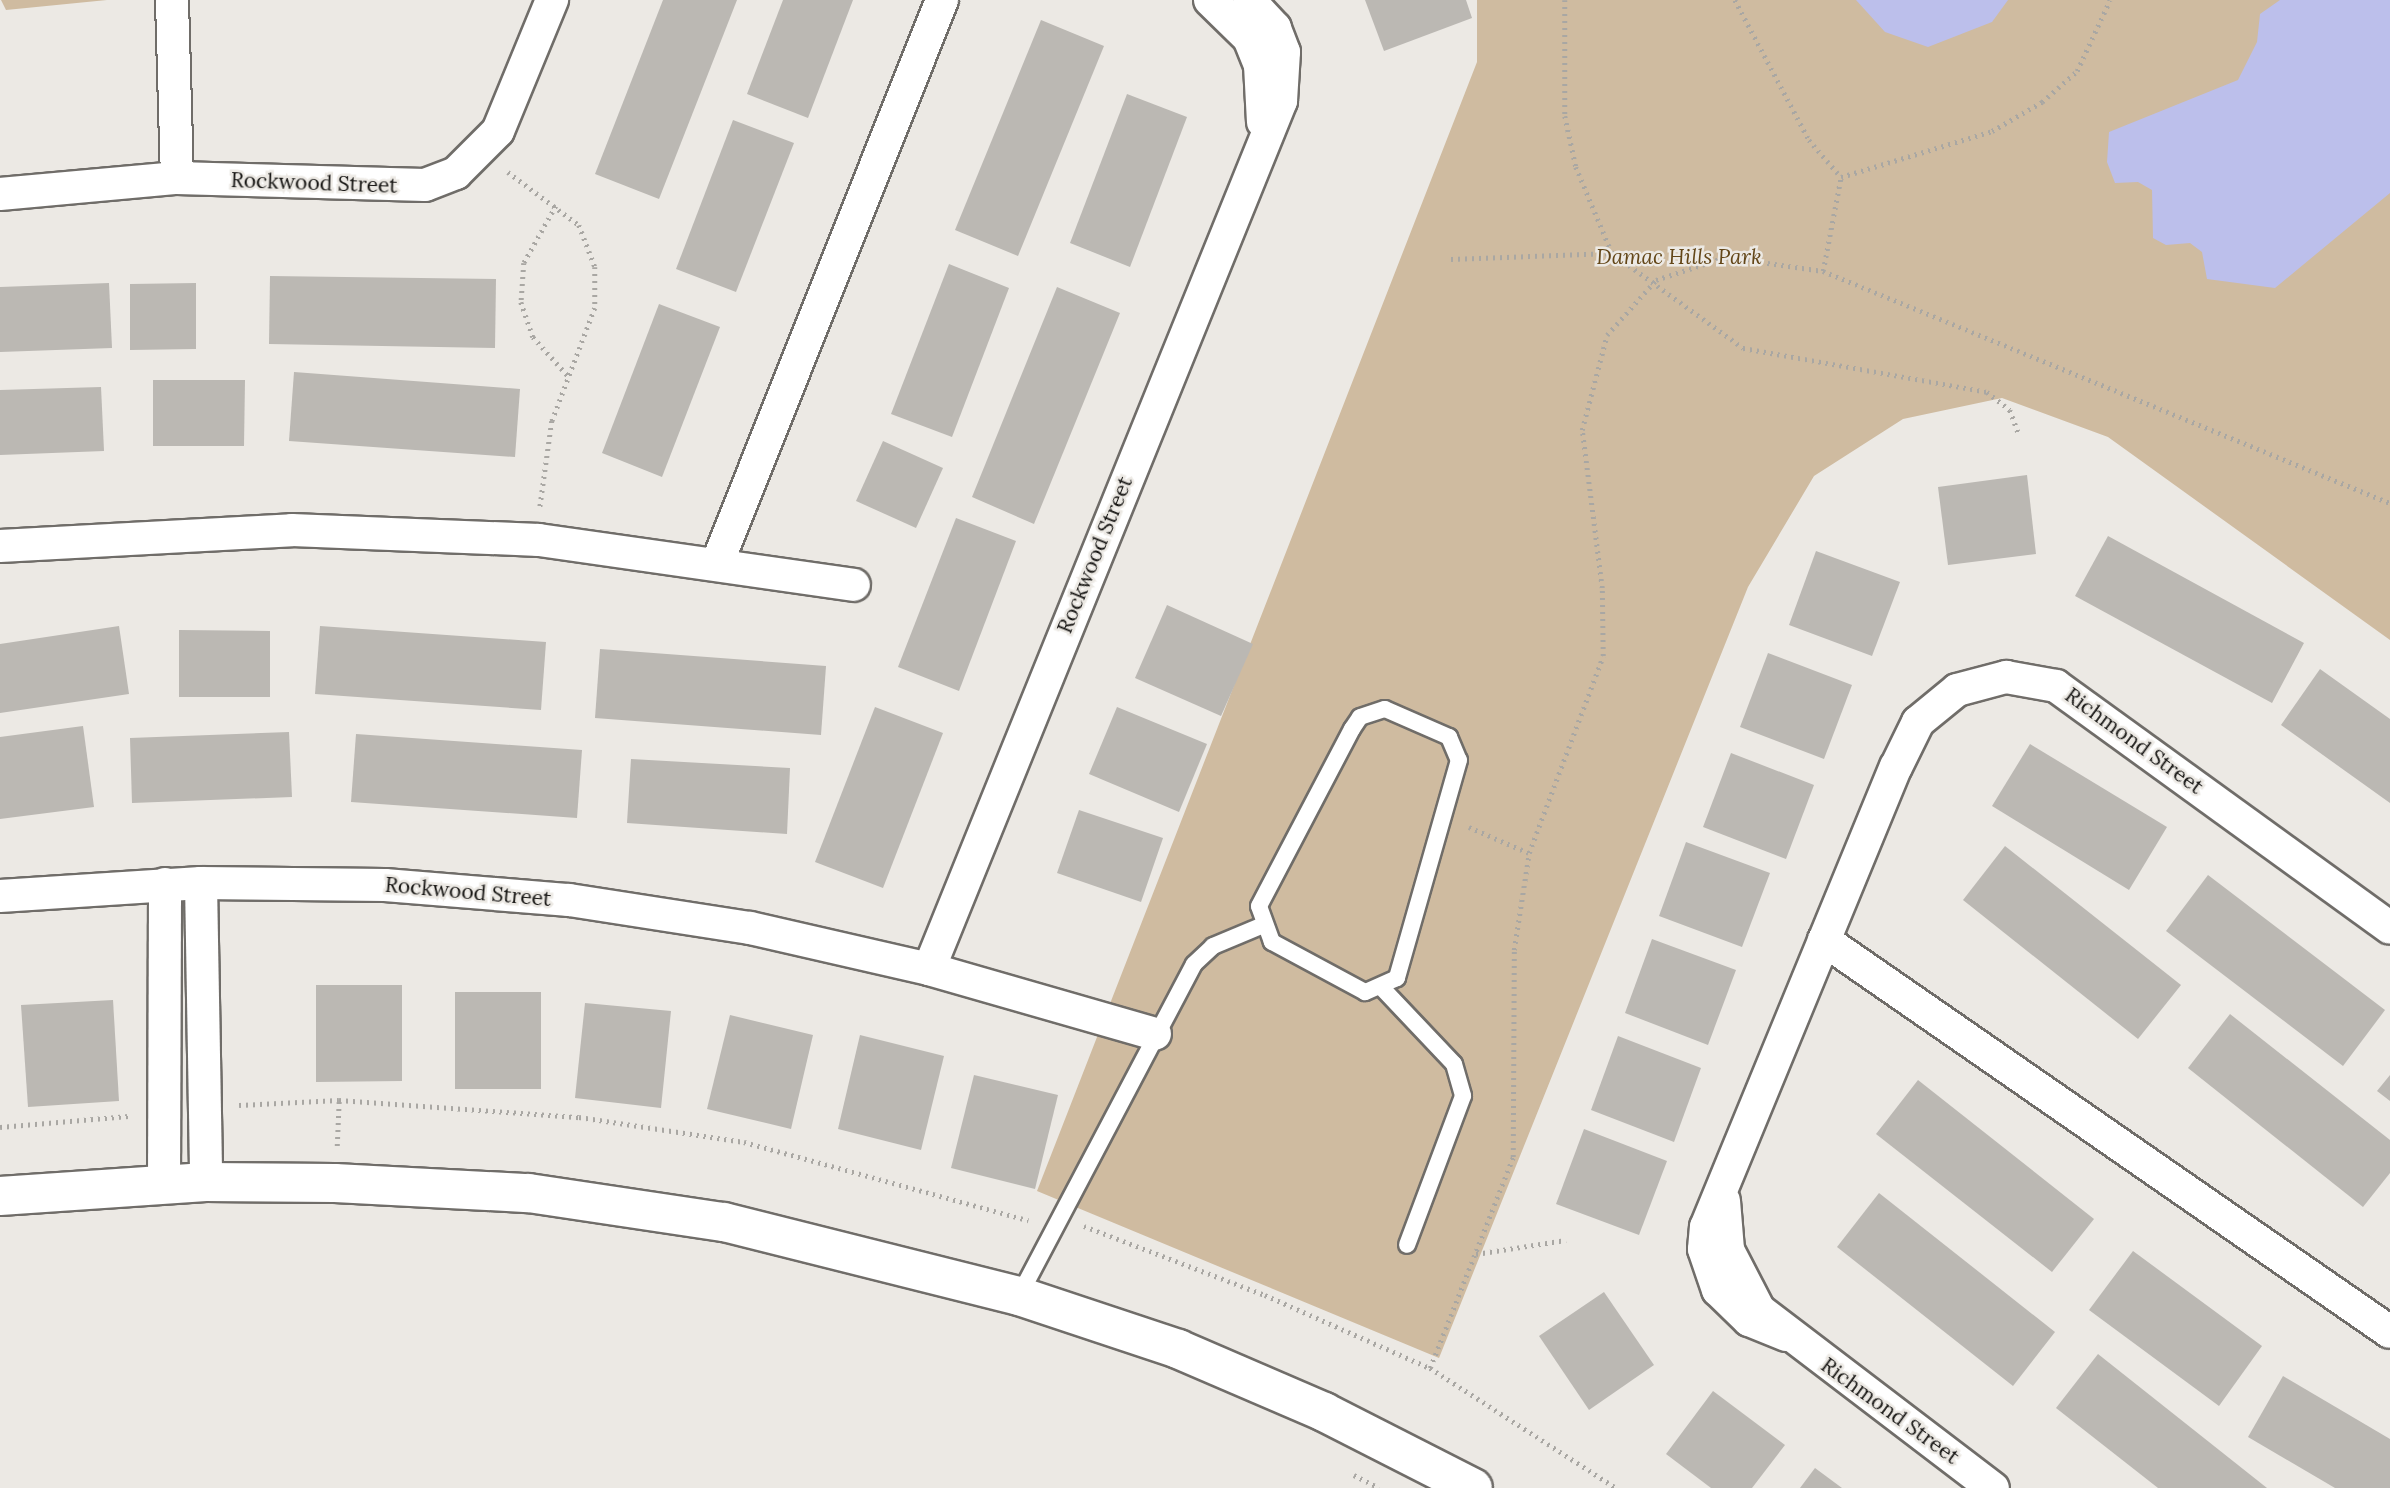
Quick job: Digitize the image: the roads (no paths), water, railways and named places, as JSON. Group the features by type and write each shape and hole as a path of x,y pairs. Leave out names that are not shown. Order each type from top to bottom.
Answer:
{"street":[{"path":"172,0 177,178"},
{"name":"Rockwood Street","path":"0,194 177,178 392,188 456,173 482,153 498,131 552,0"},
{"path":"718,561 942,0"},
{"name":"Rockwood Street","path":"1210,0 1249,38 1260,65 1262,141"},
{"name":"Rockwood Street","path":"929,969 1262,141 1281,101 1284,52 1275,28 1249,0"},
{"path":"0,546 292,530 539,540 718,561 854,585"},
{"name":"Richmond Street","path":"1993,1488 1786,1335 1759,1310 1735,1271 1724,1227 1726,1180 1824,940 1918,722 1957,690 2007,677 2056,686 2390,928"},
{"path":"201,883 206,1182"},
{"name":"Rockwood Street","path":"0,896 201,883 385,885 569,900 750,928 929,969 1155,1034"},
{"path":"164,1184 165,884"},
{"path":"1824,940 2390,1332"},
{"path":"0,1196 206,1182 335,1182 626,1205 873,1255 1019,1296 1178,1349 1324,1412 1473,1488"}],"lane":[{"path":"1385,709 1450,737 1459,760 1444,817 1403,961 1383,989 1365,992 1336,978 1272,942 1261,926 1265,887 1360,717 1385,709"},
{"path":"1019,1296 1194,964 1213,946 1261,926"},
{"path":"1383,989 1454,1065 1463,1096 1407,1245"}],"water":[{"path":"1856,0 2008,0 1992,22 1928,47 1885,32"},
{"path":"2280,0 2390,0 2390,193 2275,288 2207,279 2202,252 2190,243 2166,245 2153,238 2152,190 2138,182 2115,183 2107,162 2109,132 2238,80 2257,42 2260,14"}],"park label":[{"name":"Damac Hills Park","path":"1679,257"}]}
